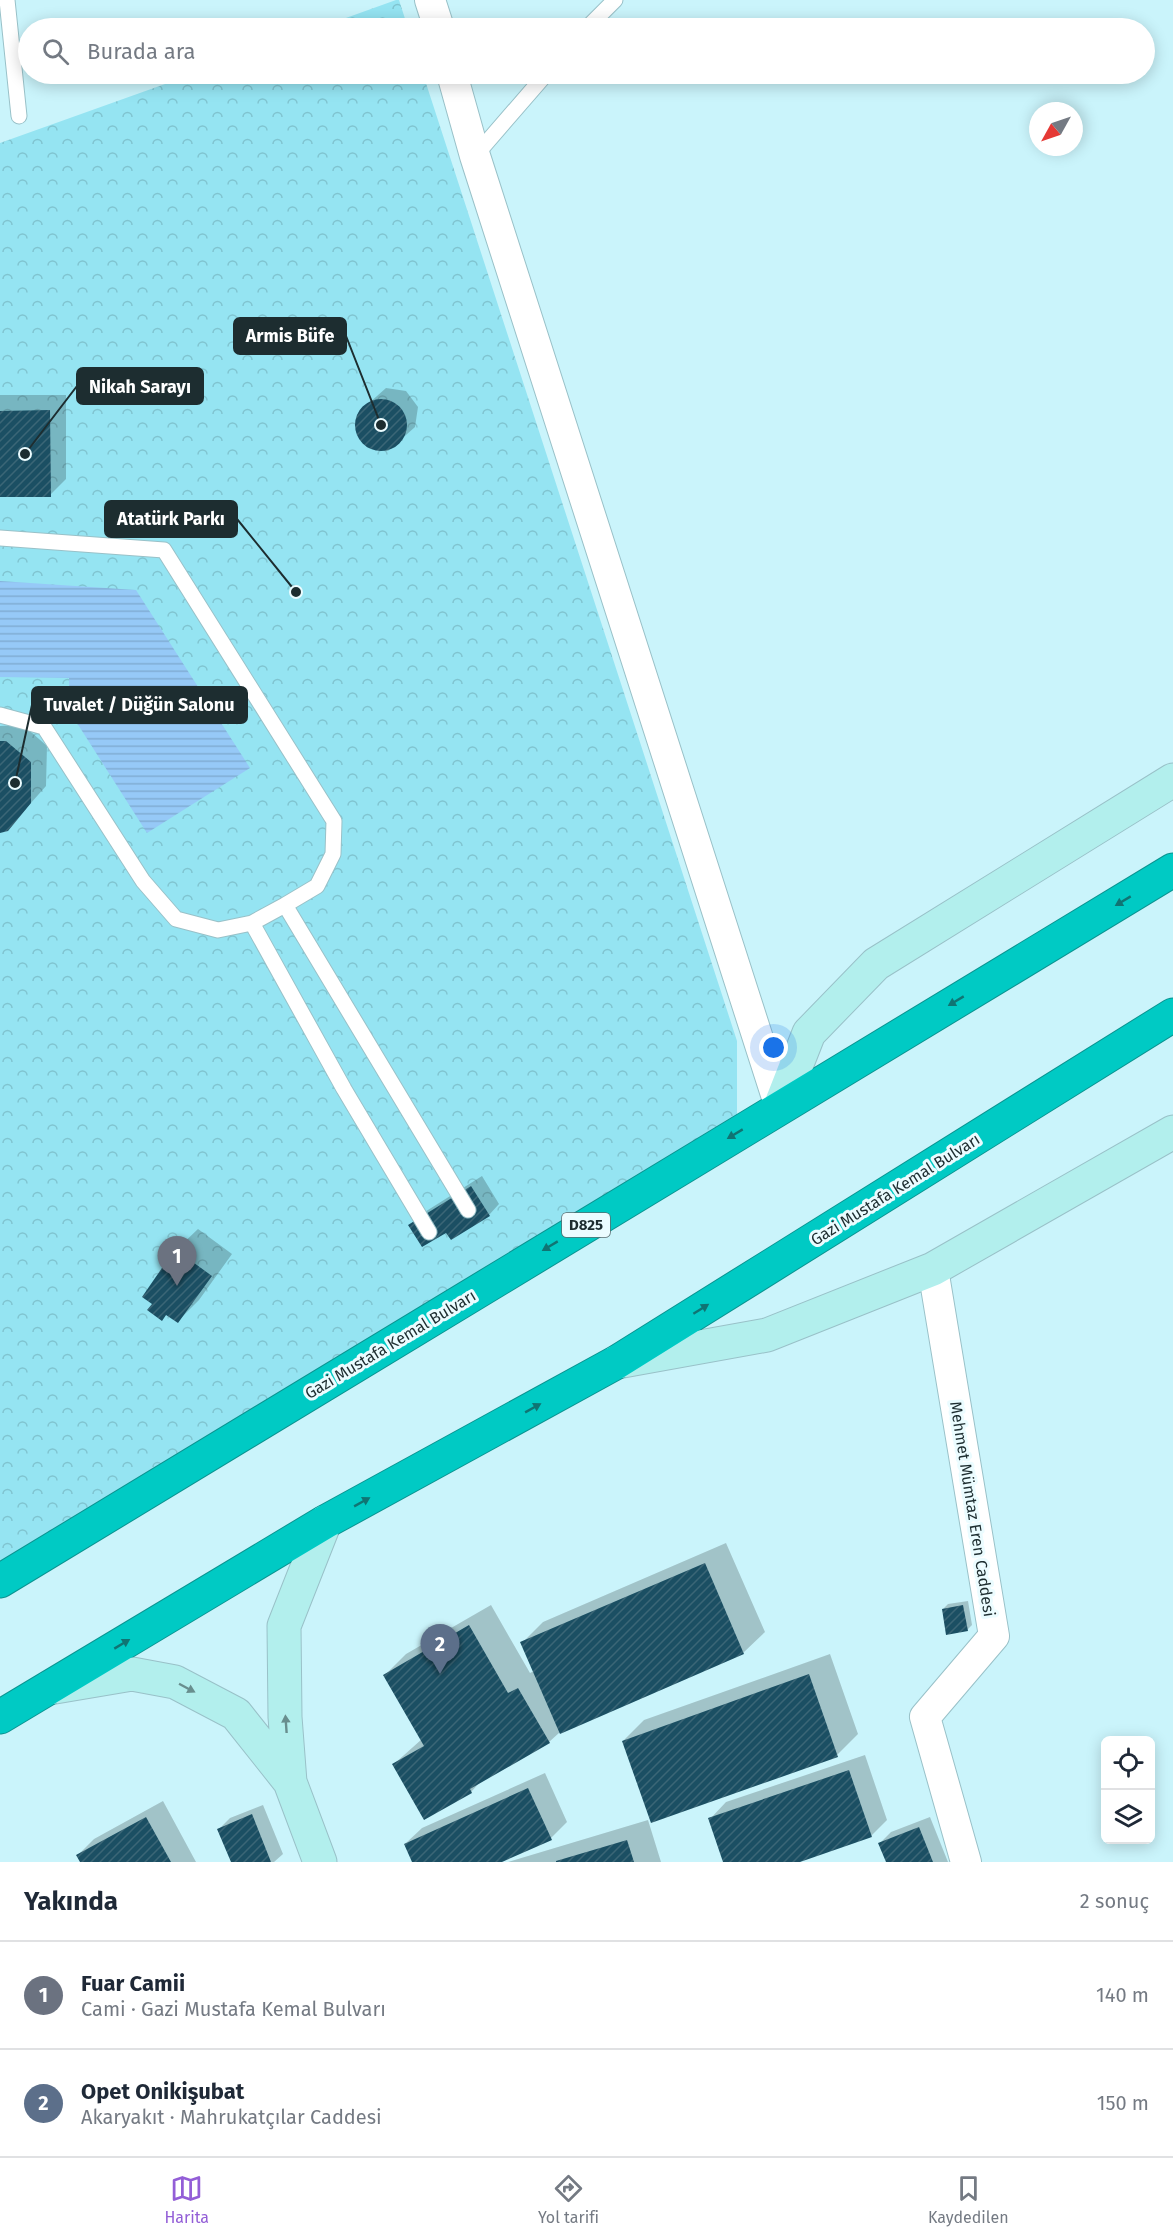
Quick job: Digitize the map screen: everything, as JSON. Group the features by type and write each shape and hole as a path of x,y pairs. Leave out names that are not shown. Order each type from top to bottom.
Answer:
{"highway":[{"name":"Gazi Mustafa Kemal Bulvarı","path":"0,1581 1173,870"},
{"name":"Gazi Mustafa Kemal Bulvarı","path":"0,1717 325,1522 617,1362 1173,1015"}],"street":[{"path":"430,0 436,18"},
{"path":"455,84 475,156 780,1107"},
{"path":"780,1107 809,1033 876,964 1173,780"},
{"name":"Gazi Mustafa Kemal Bulvarı","path":"617,1362 767,1335 933,1269 1173,1132"},
{"name":"Mehmet Mümtaz Eren Caddesi","path":"933,1269 994,1636 925,1717 966,1862"},
{"path":"320,1862 290,1782 285,1717 284,1626 325,1522"},
{"path":"48,1688 132,1674 175,1682 236,1714 290,1782"}],"lane":[{"path":"7,0 19,116"},
{"path":"597,18 615,0"},
{"path":"475,156 537,84"},
{"path":"0,538 164,550 334,821 333,854 317,886 252,923 218,930 176,919 143,881 45,727 0,715"},
{"path":"285,905 468,1210"},
{"path":"252,923 344,1089 429,1232"}],"green space":[{"path":"399,0 405,18 346,18"},
{"path":"165,84 426,84 737,1041 737,1119 0,1577 0,143"}],"shaded area":[{"path":"0,581 136,590 250,768 147,833 70,712 69,678 0,677"}],"building":[{"path":"376,399 386,399 400,406 407,425 400,444 386,451 376,451 366,447 359,440 355,430 355,420 359,410 366,403"},
{"path":"50,410 51,497 0,497 0,411"},
{"path":"0,741 6,741 31,762 31,803 8,831 0,833"},
{"path":"471,1186 490,1216 451,1240 446,1233 422,1247 408,1225"},
{"path":"175,1249 212,1276 178,1323 166,1315 162,1321 147,1310 152,1304 142,1297"},
{"path":"705,1563 744,1654 560,1734 520,1642"},
{"path":"963,1605 968,1631 946,1635 942,1609"},
{"path":"469,1625 508,1693 518,1688 550,1743 470,1789 472,1793 424,1820 392,1764 424,1746 383,1675"},
{"path":"809,1674 838,1757 651,1823 622,1741"},
{"path":"849,1770 872,1837 800,1862 723,1862 708,1818"},
{"path":"528,1788 552,1840 502,1862 412,1862 404,1844"},
{"path":"252,1814 271,1862 231,1862 217,1829"},
{"path":"146,1817 171,1862 80,1862 76,1855"},
{"path":"919,1827 933,1862 886,1862 878,1843"},
{"path":"627,1840 634,1862 556,1862 556,1861"}],"place":[{"name":"Armis Büfe","path":"381,425"},
{"name":"Nikah Sarayı","path":"25,454"},
{"name":"Atatürk Parkı","path":"296,592"},
{"name":"Tuvalet / Düğün Salonu","path":"15,783"},
{"name":"Fuar Camii","path":"177,1286"},
{"name":"Opet Onikişubat","path":"440,1674"}]}
